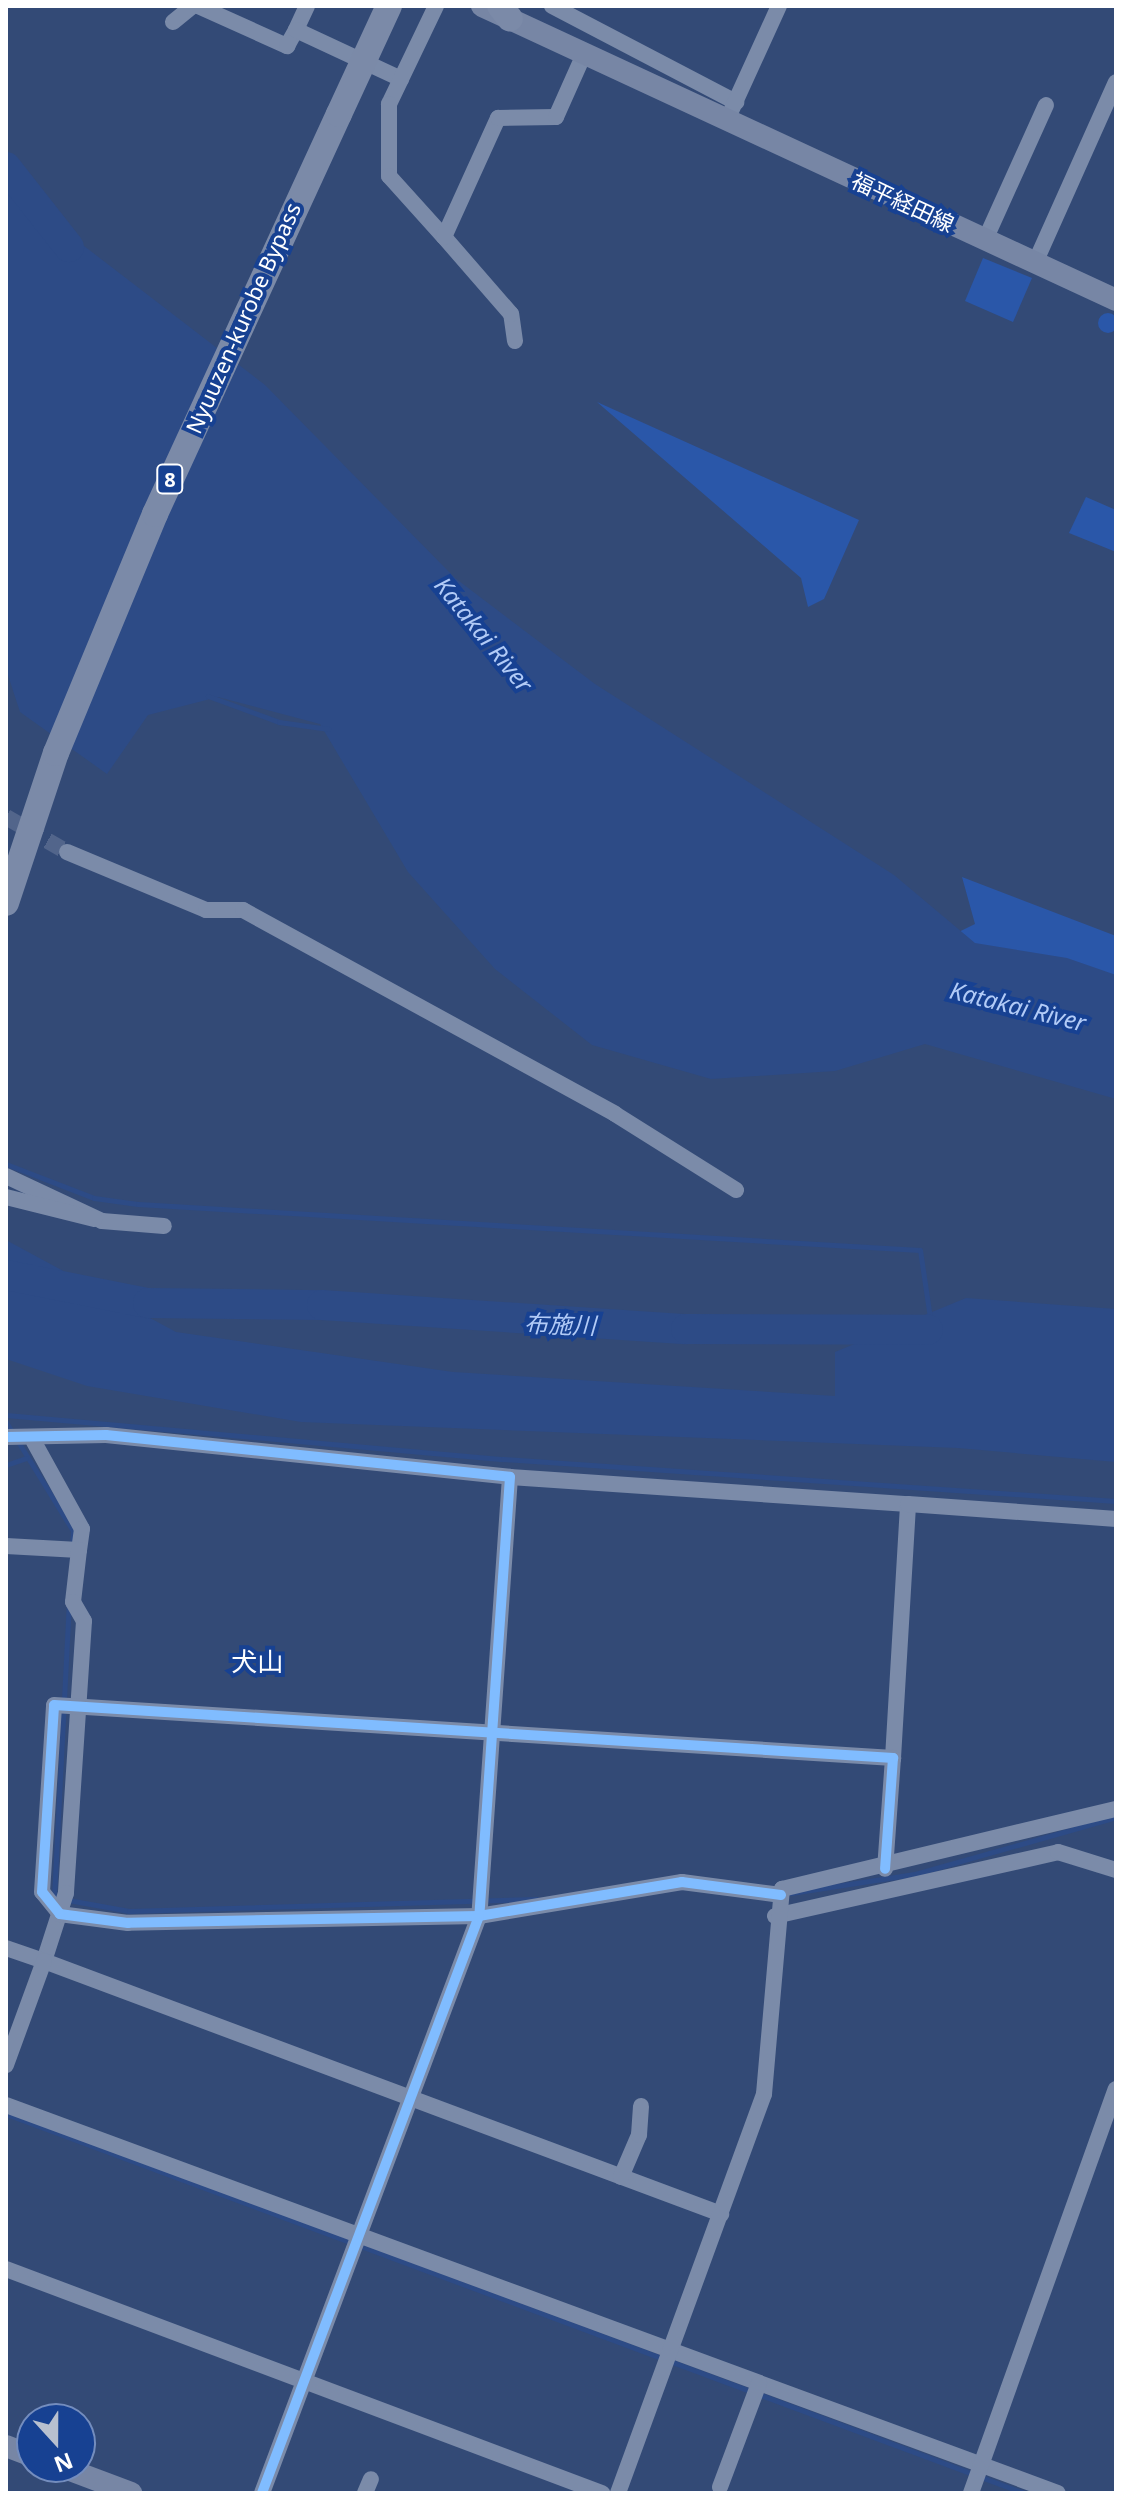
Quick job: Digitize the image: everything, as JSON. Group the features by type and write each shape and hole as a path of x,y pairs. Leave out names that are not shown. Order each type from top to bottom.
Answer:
{"highway":[{"name":"Nyuuzen-kurobe Bypass","path":"6,903 56,753 292,209 389,6"}],"main road":[{"name":"福平経田線","path":"482,6 508,9 690,104"},
{"name":"福平経田線","path":"508,9 584,54 690,104 731,111 985,240 1116,300"},
{"path":"96,2480 131,2493"}],"street":[{"path":"173,22 195,6 287,46 307,6"},
{"path":"436,6 389,104 389,176 511,314 515,341"},
{"path":"552,6 731,111 779,6"},
{"path":"296,30 401,79"},
{"path":"444,237 498,118 556,117 584,54"},
{"path":"1035,263 1116,82"},
{"path":"985,240 1046,105"},
{"path":"67,852 206,910 243,910 615,1114 736,1190"},
{"path":"6,1176 102,1221"},
{"path":"6,1197 102,1221 164,1226"},
{"path":"6,1437 34,1442 106,1435 510,1477 1116,1519"},
{"path":"6,2065 60,1914 78,1704 79,1550 82,1529 34,1442"},
{"path":"262,2493 479,1916 510,1477"},
{"path":"885,1869 908,1504"},
{"path":"6,1546 79,1550"},
{"path":"781,1895 682,1882 479,1916 128,1923 60,1914 42,1892 54,1705 78,1704 893,1758"},
{"path":"618,2493 764,2094 775,1916 782,1889 885,1869 1116,1809"},
{"path":"775,1916 1058,1852 1116,1870"},
{"path":"6,1948 721,2214"},
{"path":"971,2493 1116,2089"},
{"path":"6,2105 358,2240 1058,2493"},
{"path":"621,2177 639,2135 641,2106"},
{"path":"6,2269 602,2493"},
{"path":"720,2487 759,2383"}],"shaded area":[{"path":"983,258 1032,278 1013,322 965,301"},
{"path":"1104,313 1112,313 1118,323 1112,333 1104,333 1098,327 1098,319"},
{"path":"597,402 859,520 824,599 808,607 801,578"},
{"path":"1086,497 1116,510 1116,552 1069,533"},
{"path":"962,877 1116,936 1116,1074 932,945 975,924"}],"water":[{"path":"6,186 265,385 455,578 595,684 894,875 975,943 1067,958 1116,975 1116,1099 925,1044 835,1071 711,1079 592,1045 495,969 408,872 320,724 218,697 148,715 107,774 20,712 6,669"},
{"path":"6,1240 176,1332 453,1372 835,1396 835,1352 966,1298 1116,1309 1116,1462 958,1448 301,1422 87,1386 6,1359"}],"waterway":[{"name":"Katakai River","path":"6,167 69,247"},
{"path":"208,696 279,722 329,729"},
{"path":"6,1164 94,1198 138,1204 920,1250 930,1318"},
{"name":"布施川","path":"6,1275 148,1303 322,1305 686,1329 928,1330"},
{"path":"6,1415 503,1459 1116,1501"},
{"path":"6,1422 73,1531 72,1546"},
{"path":"6,1465 26,1458"},
{"path":"54,1897 69,1604"},
{"path":"791,1893 915,1874 1116,1817"},
{"path":"68,1900 129,1911 537,1899"},
{"path":"6,2114 1024,2493"}],"tunnel":[{"path":"6,817 67,852"}],"cycle path":[{"path":"6,1437 106,1435 510,1477 479,1916 262,2493"},
{"path":"781,1895 682,1882 479,1916 128,1923 60,1914 42,1892 54,1705 893,1758 885,1869"}],"district":[{"name":"犬山","path":"257,1662"}]}
